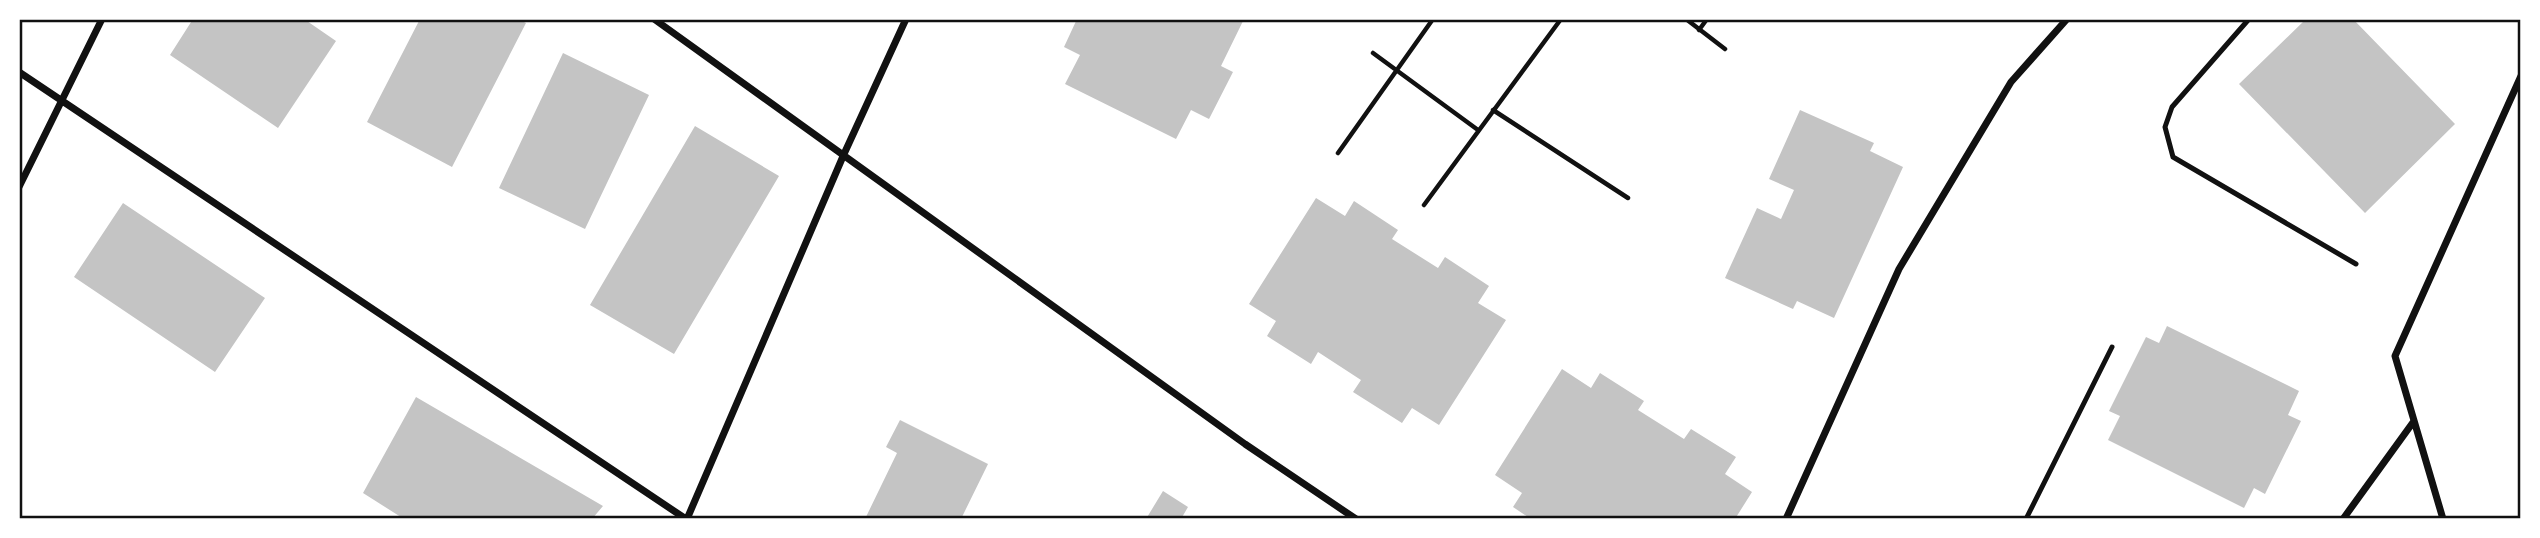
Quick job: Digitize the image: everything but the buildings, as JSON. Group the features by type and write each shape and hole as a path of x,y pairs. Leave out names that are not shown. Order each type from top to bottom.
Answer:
{"street":[{"path":"19,187 102,19"},
{"path":"654,19 1245,444 1356,519"},
{"path":"19,72 64,99 687,519 844,154 906,19"},
{"path":"1786,519 1899,269 2011,82 2067,19"},
{"path":"2443,519 2395,356 2521,76"},
{"path":"2343,519 2414,421"}],"lane":[{"path":"2249,19 2172,107 2165,127 2174,157 2356,264"},
{"path":"2026,519 2112,347"}],"path":[{"path":"1338,153 1433,19"},
{"path":"1424,205 1561,19"},
{"path":"1686,19 1725,49"},
{"path":"1699,30 1707,19"},
{"path":"1373,53 1478,130"},
{"path":"1493,110 1628,198"}]}
